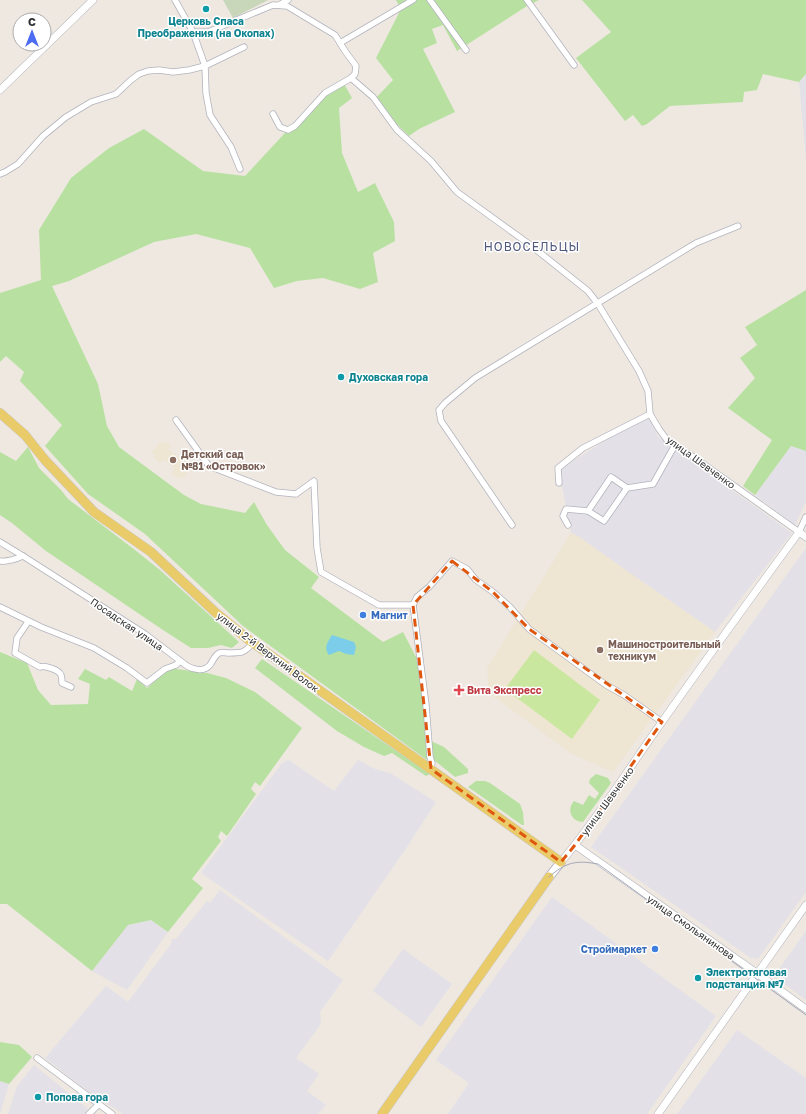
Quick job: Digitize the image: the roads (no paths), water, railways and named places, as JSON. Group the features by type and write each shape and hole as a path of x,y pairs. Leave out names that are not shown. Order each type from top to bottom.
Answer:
{"main road":[{"name":"улица 2-й Верхний Волок","path":"0,413 25,436 45,460 94,512 152,552 215,612 253,643 561,862"},
{"name":"улица Шевченко","path":"549,877 561,862"},
{"path":"382,1114 549,877"}],"street":[{"path":"175,0 193,32 205,66 206,93 210,116 231,147 240,169"},
{"path":"278,5 288,0"},
{"path":"340,43 413,0"},
{"path":"430,0 466,50"},
{"path":"527,0 574,65"},
{"path":"0,90 90,1"},
{"path":"193,32 208,32 273,5 278,5 287,6 335,35 356,66 355,74 351,78 325,93 295,126 288,130 280,127 273,114"},
{"path":"0,174 18,164 44,136 66,117 91,102 116,94 139,74 148,70 173,72 190,70 205,66 244,47"},
{"path":"351,78 373,97 397,130 431,161 457,192 529,244 588,291 598,304 639,371 648,391 650,414 583,448 558,468 559,483"},
{"path":"512,525 441,421 439,410 445,403 475,378 598,304 696,242 738,226"},
{"name":"улица Шевченко","path":"650,414 658,429 667,440 695,458 799,532"},
{"path":"176,420 209,466 276,492 296,494 314,481 317,548 321,572 380,605 413,605"},
{"path":"588,511 611,477 626,488 654,484 675,445"},
{"path":"568,525 563,516 566,509 588,511 604,521 626,488"},
{"name":"улица Шевченко","path":"561,862 575,845 799,532 806,517"},
{"path":"799,532 806,537"},
{"name":"Посадская улица","path":"0,542 145,634 192,669 204,670 219,654 246,651 253,643"},
{"path":"0,561 13,560 23,556"},
{"path":"431,769 432,763 430,757 426,705 413,605 415,600 429,587 452,561 467,569 476,580 510,607 528,629 606,685 624,695 662,722"},
{"path":"0,607 28,622 94,648 127,668 146,683 165,669 176,665 180,661"},
{"path":"28,622 17,638 15,653 40,667 44,666 58,671 61,675 62,683 71,687"},
{"name":"улица Смольянинова","path":"575,845 806,1009"},
{"path":"658,1114 806,905"},
{"path":"37,1058 112,1114"},
{"path":"89,1114 99,1104"}],"water":[{"path":"332,635 354,642 356,647 354,655 339,651 329,655 326,647"}],"tram line":[{"path":"549,877 561,868 572,863 583,862 598,864 806,1015"}],"place":[{"name":"Церковь Спаса Преображения (на Окопах)","path":"206,9"},
{"name":"Духовская гора","path":"341,377"},
{"name":"Детский сад №81 «Островок»","path":"173,460"},
{"name":"Магнит","path":"363,615"},
{"name":"Машиностроительный техникум","path":"600,650"},
{"name":"Вита Экспресс","path":"459,690"},
{"name":"Строймаркет","path":"655,949"},
{"name":"Электротяговая подстанция №7","path":"698,978"},
{"name":"Попова гора","path":"38,1097"}],"district":[{"name":"НОВОСЕЛЬЦЫ","path":"532,246"}]}
